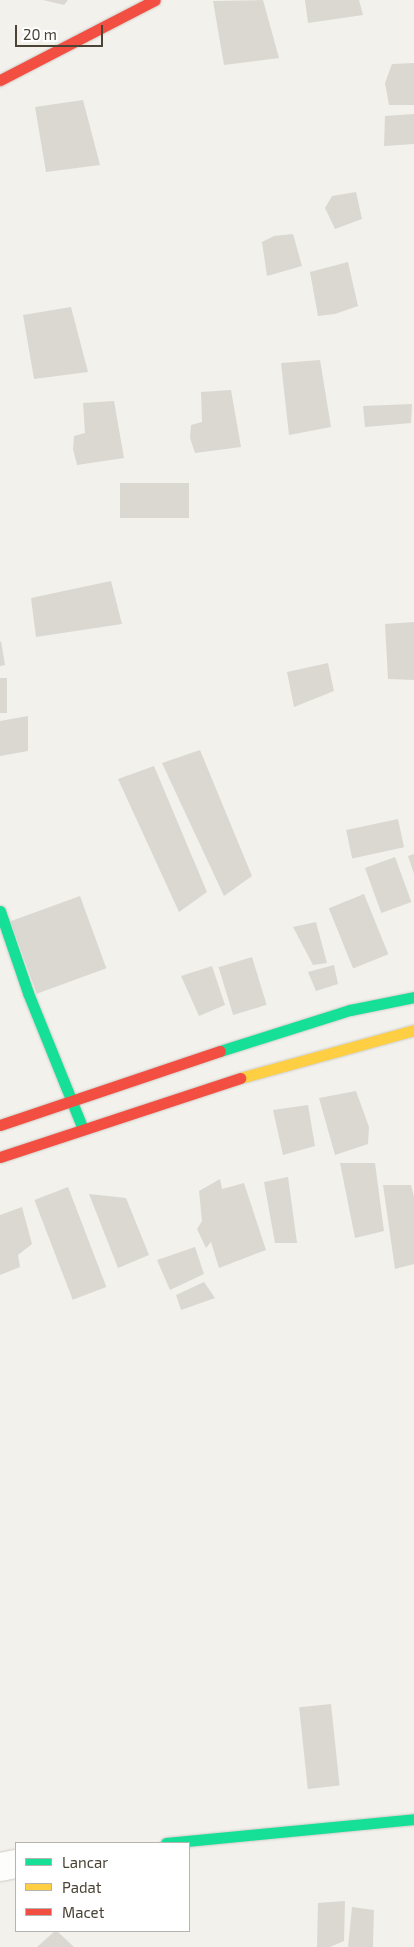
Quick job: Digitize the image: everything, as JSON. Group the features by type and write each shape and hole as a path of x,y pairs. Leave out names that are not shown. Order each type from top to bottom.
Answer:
{"main road":[{"path":"0,80 155,0"},
{"path":"0,911 28,993 83,1129"},
{"path":"0,1125 71,1100 322,1019 414,996"},
{"path":"0,1157 289,1063 414,1030"},
{"path":"176,1842 414,1819"}],"street":[{"path":"0,1867 15,1864"}],"building":[{"path":"43,0 68,0 64,5"},
{"path":"263,0 279,58 224,65 213,1"},
{"path":"305,0 359,0 363,15 308,23"},
{"path":"414,63 414,105 389,105 385,83 392,64"},
{"path":"83,100 100,165 46,172 35,107"},
{"path":"414,114 414,144 384,146 385,116"},
{"path":"356,192 362,219 335,229 325,208 332,196"},
{"path":"293,234 302,266 267,276 262,242 274,236"},
{"path":"348,262 358,306 335,314 318,316 310,272"},
{"path":"71,307 88,372 34,379 23,315"},
{"path":"320,360 331,427 289,435 281,363"},
{"path":"231,390 241,447 195,453 190,438 191,425 202,422 201,392"},
{"path":"114,401 124,458 77,465 73,449 74,436 85,433 83,403"},
{"path":"412,404 411,423 365,427 363,406"},
{"path":"120,483 189,483 189,518 120,518"},
{"path":"111,581 122,624 36,637 31,598"},
{"path":"414,622 414,680 388,679 385,624"},
{"path":"0,642 5,665 0,666"},
{"path":"328,663 334,691 294,707 287,672"},
{"path":"0,678 7,678 7,713 0,713"},
{"path":"28,716 28,751 0,756 0,721"},
{"path":"200,750 252,876 224,896 162,763"},
{"path":"154,766 207,892 179,912 118,779"},
{"path":"398,819 404,847 352,858 346,830"},
{"path":"414,854 414,874 408,856"},
{"path":"395,857 411,902 381,913 365,868"},
{"path":"364,894 388,954 353,969 329,908"},
{"path":"80,896 106,968 37,994 10,921"},
{"path":"316,922 327,963 313,965 293,927"},
{"path":"252,957 267,1005 233,1015 219,967"},
{"path":"334,965 338,984 316,991 308,972"},
{"path":"212,966 225,1005 199,1016 181,976"},
{"path":"356,1091 369,1127 368,1144 335,1155 319,1098"},
{"path":"308,1105 315,1146 283,1155 273,1110"},
{"path":"340,1163 375,1163 384,1231 355,1238"},
{"path":"288,1177 297,1243 275,1243 264,1182"},
{"path":"220,1179 222,1189 244,1183 266,1250 219,1268 211,1242 206,1248 197,1229 202,1221 199,1191"},
{"path":"383,1185 411,1185 414,1197 414,1264 395,1269"},
{"path":"68,1187 106,1287 73,1300 34,1200"},
{"path":"89,1194 126,1198 149,1255 118,1268"},
{"path":"22,1207 32,1244 18,1255 20,1267 0,1275 0,1215"},
{"path":"195,1247 204,1274 170,1290 157,1260"},
{"path":"204,1282 215,1298 181,1310 176,1295"},
{"path":"331,1704 340,1786 308,1789 299,1707"},
{"path":"345,1901 344,1941 330,1947 317,1947 318,1903"},
{"path":"352,1907 374,1910 373,1947 348,1947"},
{"path":"54,1932 58,1932 74,1947 37,1947"}],"traffic: fast":[{"path":"0,911 28,993 83,1129"},
{"path":"220,1051 350,1010 414,997"},
{"path":"176,1842 414,1819"}],"traffic: slow":[{"path":"240,1078 414,1030"}],"traffic: jam":[{"path":"0,80 155,0"},
{"path":"0,1125 220,1051"},
{"path":"0,1157 240,1078"}]}
